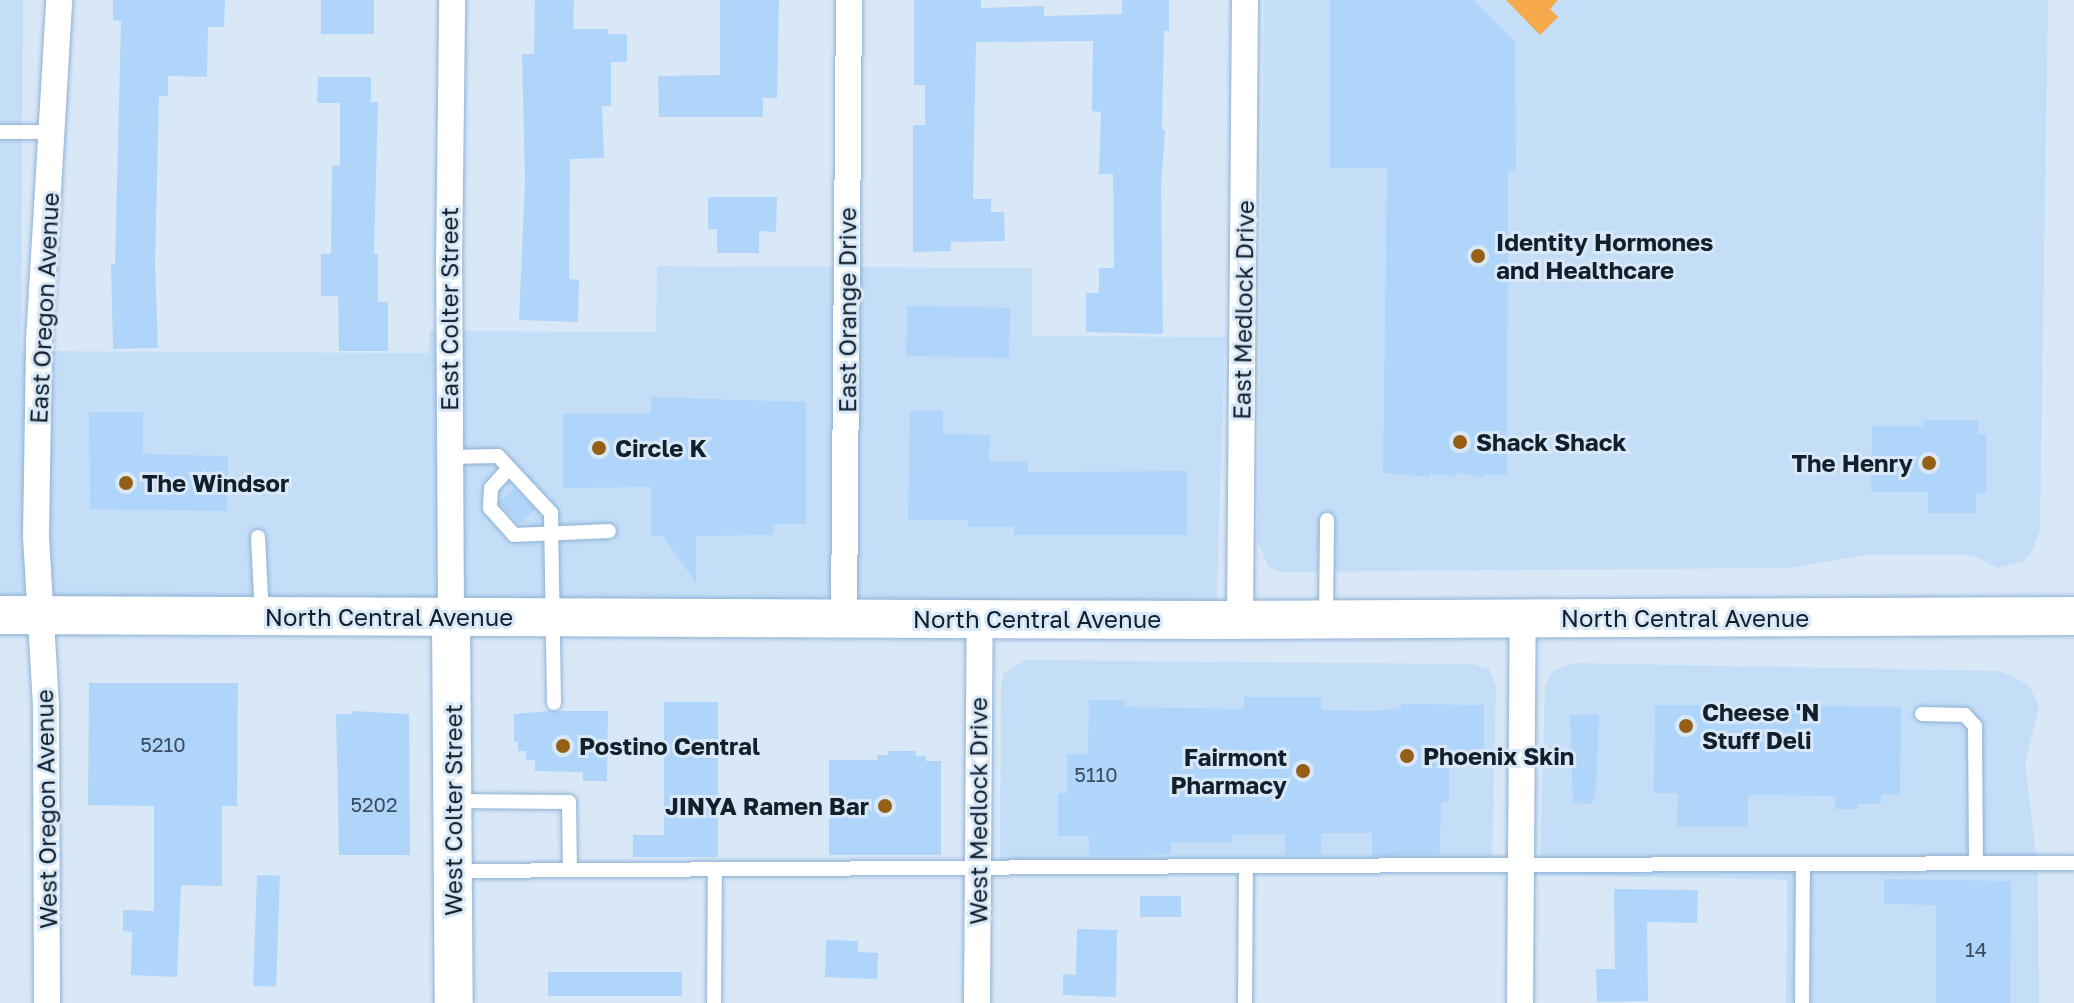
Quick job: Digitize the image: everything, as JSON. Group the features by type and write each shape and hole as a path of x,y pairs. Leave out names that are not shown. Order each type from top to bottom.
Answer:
{"main road":[{"name":"North Central Avenue","path":"0,615 1240,620 2074,616"},
{"name":"West Colter Street","path":"451,618 454,1003"}],"street":[{"name":"East Oregon Avenue","path":"40,615 36,537 39,341 54,132 59,0"},
{"name":"East Colter Street","path":"451,618 449,263 452,0"},
{"name":"East Orange Drive","path":"844,619 849,0"},
{"name":"East Medlock Drive","path":"1240,620 1245,0"},
{"name":"West Oregon Avenue","path":"40,615 46,705 47,1003"},
{"path":"1520,1003 1523,618"},
{"name":"West Medlock Drive","path":"977,1003 980,619"}],"lane":[{"path":"0,132 54,132"},
{"path":"449,457 498,456 551,513 554,703"},
{"path":"509,468 491,488 490,508 514,535 609,531"},
{"path":"1326,618 1327,520"},
{"path":"258,537 262,617"},
{"path":"1922,714 1965,715 1975,726 1976,863"},
{"path":"453,801 569,802 570,870"},
{"path":"453,871 2074,863"},
{"path":"1802,1003 1803,865"},
{"path":"1245,1003 1246,866"},
{"path":"714,1003 715,870"}],"shaded area":[{"path":"0,0 23,0 21,351 429,353 430,331 656,332 657,266 1032,268 1032,336 1225,337 1216,620 0,615"},
{"path":"1264,0 2048,0 2040,531 2032,552 2024,561 1998,568 1972,555 1864,555 1791,568 1278,572 1268,566 1258,542"},
{"path":"1506,0 1558,0 1550,9 1558,17 1540,35"},
{"path":"1026,660 1473,664 1489,669 1496,686 1492,864 1000,868 1001,685 1004,673"},
{"path":"1573,663 2000,671 2029,685 2039,707 2025,762 2038,872 2039,1003 1786,1003 1787,880 1540,875 1545,685 1552,672"}],"building":[{"path":"113,0 225,0 224,27 208,27 207,77 168,76 168,96 159,96 155,263 158,348 113,349 111,264 115,264 121,21 113,20"},
{"path":"321,0 374,0 374,34 321,34"},
{"path":"535,0 574,0 573,29 608,29 608,34 627,34 627,62 611,62 611,106 602,106 604,158 570,159 569,279 579,280 578,322 519,320 525,181 522,54 534,54"},
{"path":"720,0 779,0 777,98 763,98 763,117 659,117 658,76 720,75"},
{"path":"914,0 981,0 981,8 1044,6 1044,16 1122,14 1122,0 1169,0 1169,31 1164,31 1162,129 1165,130 1161,188 1163,334 1086,332 1086,293 1099,293 1099,268 1114,268 1113,174 1099,174 1101,112 1092,111 1093,41 976,42 973,199 991,199 991,212 1004,212 1005,241 951,242 951,251 913,252 913,125 925,125 925,85 914,85"},
{"path":"1330,0 1473,0 1515,42 1516,170 1508,170 1507,475 1483,475 1483,478 1457,472 1455,477 1430,473 1429,477 1383,473 1387,168 1330,168"},
{"path":"318,77 371,77 371,102 378,102 374,254 378,254 378,302 388,302 388,351 339,351 338,296 321,296 321,254 331,254 332,165 340,166 340,103 317,103"},
{"path":"708,197 777,197 776,232 759,231 759,253 717,253 717,229 708,229"},
{"path":"907,306 1010,308 1009,358 906,356"},
{"path":"651,397 806,402 806,524 773,524 773,535 696,536 696,583 663,536 651,536 651,487 563,488 563,414 651,414"},
{"path":"910,411 943,411 943,434 990,435 989,462 1028,462 1028,472 1187,471 1187,535 1014,535 1014,527 968,527 968,520 908,520"},
{"path":"89,412 143,412 143,454 228,456 227,511 90,509"},
{"name":"The Henry","path":"1924,420 1978,420 1978,434 1986,434 1986,493 1976,493 1976,513 1928,513 1928,492 1871,492 1872,426 1924,426"},
{"path":"514,488 535,510 520,524 499,503"},
{"path":"89,683 238,683 237,806 222,806 222,886 181,885 177,977 131,975 132,932 123,931 123,910 154,911 154,806 88,805"},
{"path":"1244,697 1321,697 1321,710 1373,711 1401,708 1401,704 1484,705 1484,766 1449,766 1449,802 1441,802 1440,854 1372,856 1372,833 1321,833 1321,855 1285,855 1285,834 1232,835 1232,842 1171,842 1171,854 1124,856 1089,855 1089,836 1058,836 1058,793 1067,793 1067,754 1088,754 1089,700 1125,700 1124,707 1244,709"},
{"path":"664,702 718,702 718,857 633,857 633,835 664,835"},
{"path":"1655,705 1901,707 1900,794 1881,794 1881,804 1858,804 1858,809 1835,809 1835,796 1748,795 1748,826 1677,826 1678,793 1654,793"},
{"path":"352,711 409,714 410,855 339,855 336,714 352,714"},
{"name":"Postino Central","path":"608,711 607,781 583,781 583,772 535,771 535,760 526,760 526,751 518,751 518,742 514,742 514,714"},
{"path":"1570,715 1599,715 1596,788 1592,804 1573,803"},
{"name":"JINYA Ramen Bar","path":"888,751 916,751 916,756 926,756 926,761 941,761 941,855 829,855 829,760 877,760 877,755 888,755"},
{"path":"257,875 280,876 276,987 253,986"},
{"path":"1884,879 2011,881 2010,1003 1936,1003 1936,905 1884,904"},
{"path":"1614,889 1698,890 1697,923 1647,922 1648,1001 1597,1002 1596,969 1615,969"},
{"path":"1140,896 1181,896 1181,917 1140,917"},
{"path":"1077,929 1117,930 1116,997 1063,995 1063,974 1076,975"},
{"path":"826,940 858,941 858,952 878,953 877,979 825,977"},
{"path":"548,972 682,972 682,996 548,996"}],"place":[{"name":"Identity Hormones and Healthcare","path":"1478,256"},
{"name":"Shack Shack","path":"1460,442"},
{"name":"Circle K","path":"599,448"},
{"name":"The Henry","path":"1929,463"},
{"name":"The Windsor","path":"126,483"},
{"name":"Cheese 'N Stuff Deli","path":"1686,726"},
{"name":"Postino Central","path":"563,746"},
{"name":"Phoenix Skin","path":"1407,756"},
{"name":"Fairmont Pharmacy","path":"1303,771"},
{"name":"JINYA Ramen Bar","path":"885,806"}]}
